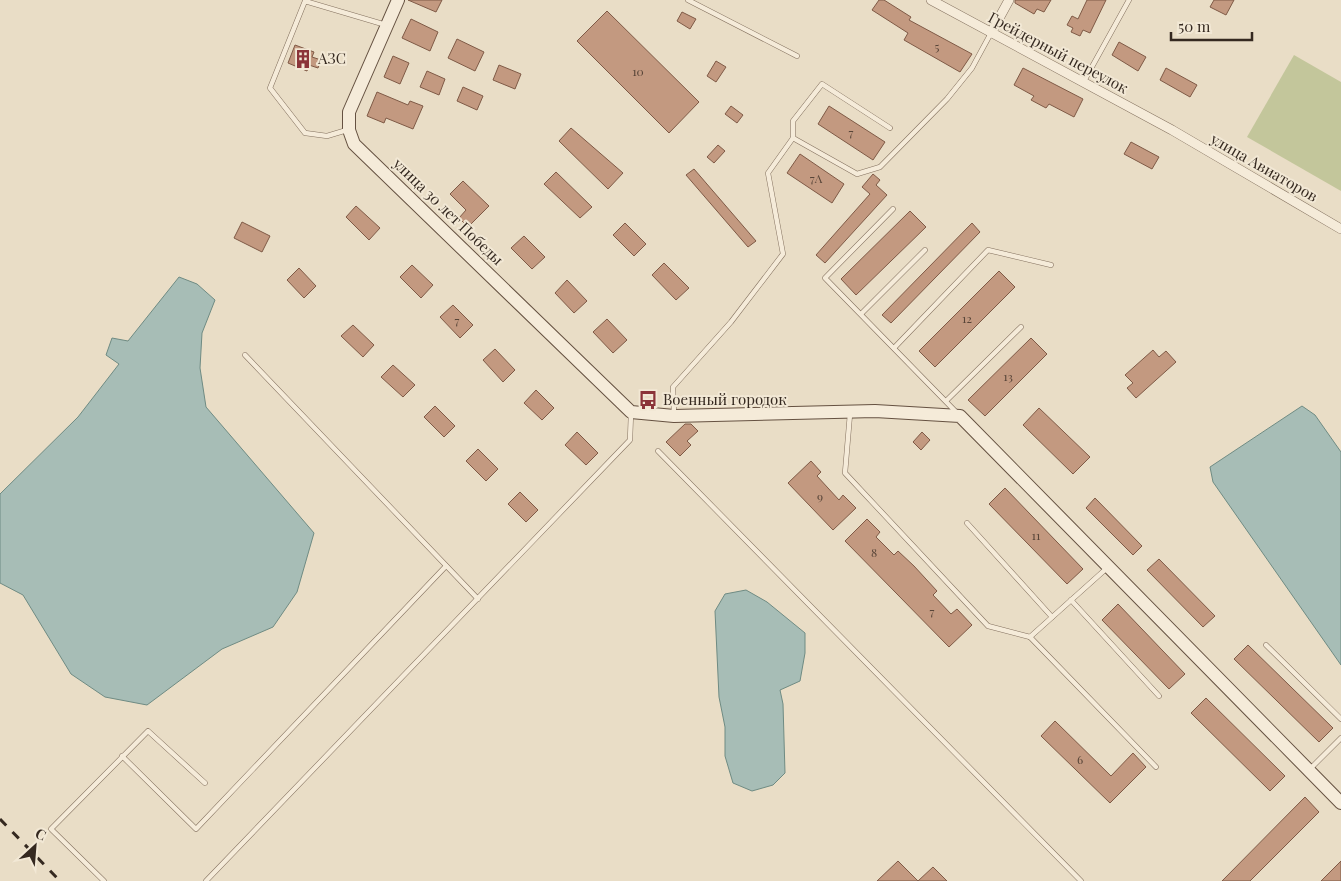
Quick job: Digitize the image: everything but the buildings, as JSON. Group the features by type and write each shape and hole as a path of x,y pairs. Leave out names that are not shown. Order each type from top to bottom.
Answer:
{"street":[{"path":"349,130 348,112 398,0"},
{"name":"Грейдерный переулок","path":"931,0 1172,130"},
{"path":"990,33 1009,0"},
{"name":"улица 30 лет Победы","path":"349,130 354,144 631,412"},
{"name":"улица Авиаторов","path":"1172,130 1341,229"},
{"path":"631,412 674,416 850,412 960,416 1341,803"}],"lane":[{"path":"688,0 797,56"},
{"path":"1083,82 1129,0"},
{"path":"349,130 327,136 305,133 270,88 305,1 387,25"},
{"path":"793,138 857,174 880,167 947,100 972,68 990,33"},
{"path":"674,416 673,387 731,322 783,254 768,173 793,138 793,121 822,84 890,128"},
{"path":"893,209 825,278 960,416"},
{"path":"861,314 925,250"},
{"path":"894,348 988,250 1051,265"},
{"path":"946,402 1021,327"},
{"path":"245,354 478,599"},
{"path":"206,881 630,440 631,412"},
{"path":"850,412 845,473 988,626 1030,638 1156,767"},
{"path":"658,451 1081,881"},
{"path":"967,523 1052,617"},
{"path":"122,756 196,829 446,566"},
{"path":"1030,638 1108,567"},
{"path":"1072,600 1159,696"},
{"path":"1266,645 1341,719"},
{"path":"104,881 50,828 122,756 148,731 205,783"},
{"path":"1308,771 1341,738"}],"green space":[{"path":"1294,55 1341,82 1341,191 1247,137"}],"water":[{"path":"179,277 197,284 215,300 202,333 200,368 206,407 314,533 297,592 273,627 222,649 147,705 105,697 71,674 23,595 0,583 0,494 78,417 119,364 106,355 112,338 128,341"},
{"path":"1302,406 1315,415 1341,452 1341,665 1213,482 1210,467"},
{"path":"746,590 767,602 805,633 805,653 800,681 780,690 783,704 785,773 773,785 752,791 733,783 725,756 725,727 719,697 715,611 725,594"}],"railway":[{"path":"0,819 60,881"}],"place":[{"name":"АЗС","path":"303,59"},
{"name":"Военный городок","path":"648,400"}]}
